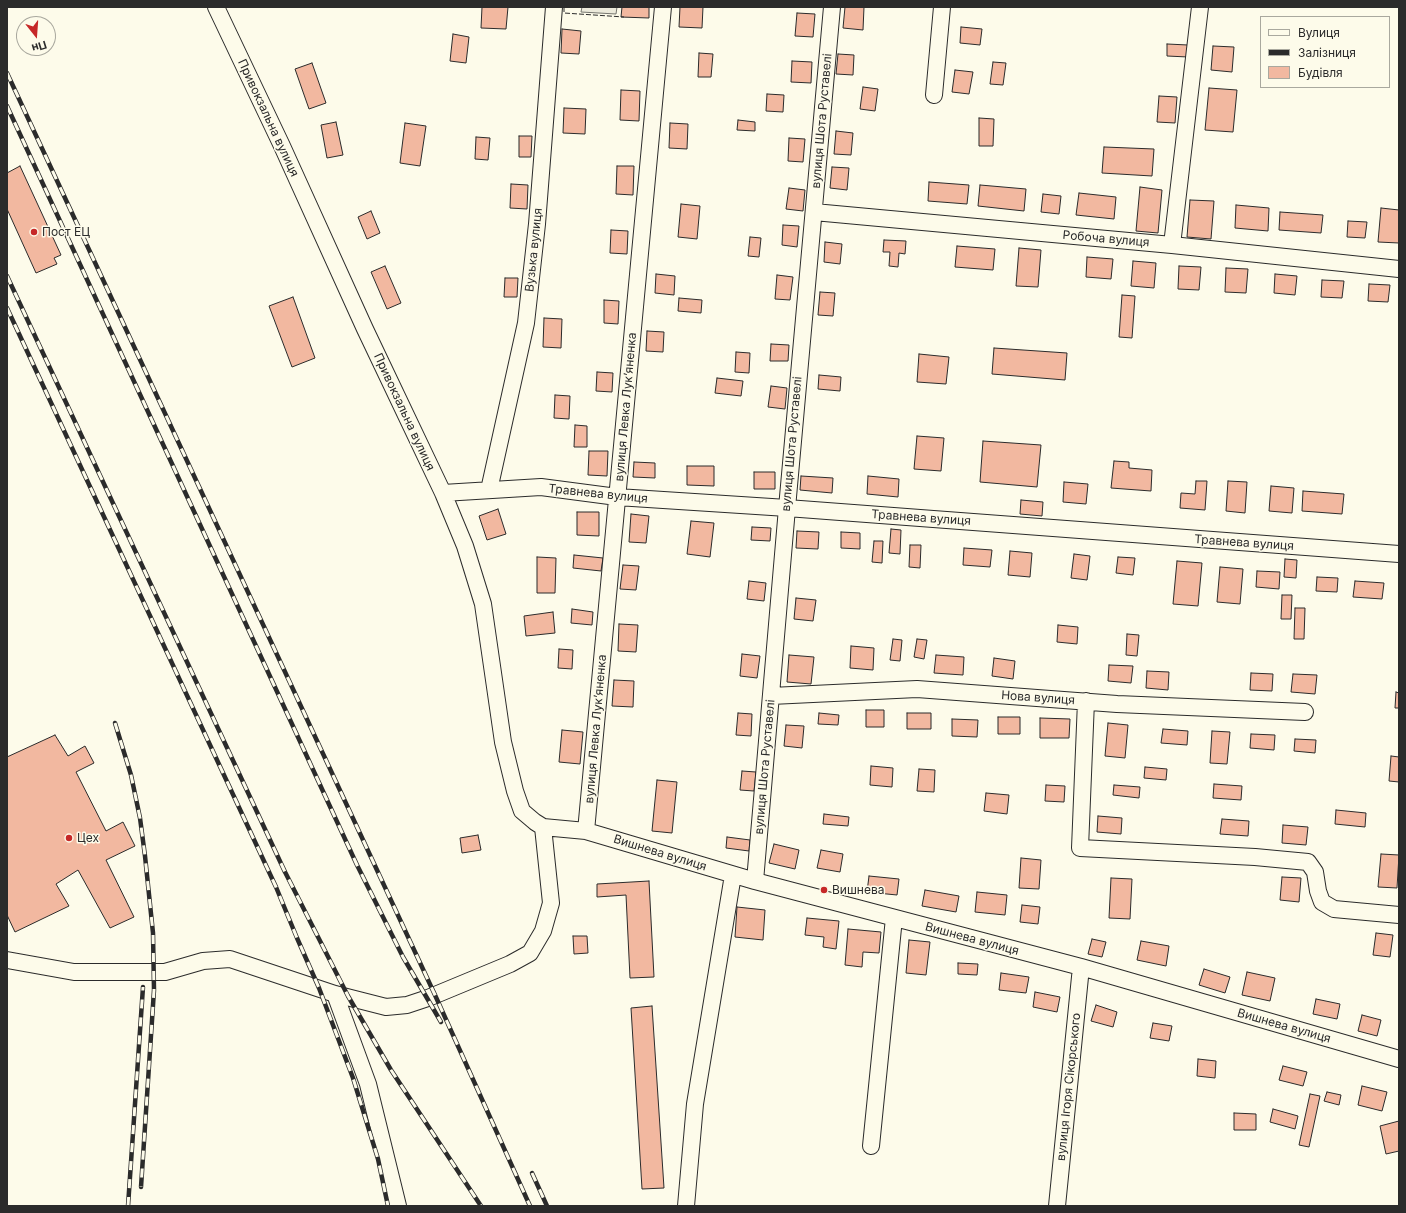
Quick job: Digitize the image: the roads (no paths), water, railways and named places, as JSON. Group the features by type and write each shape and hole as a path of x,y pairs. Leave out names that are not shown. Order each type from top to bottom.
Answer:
{"street":[{"name":"Привокзальна вулиця","path":"216,7 282,146 365,329 443,493 465,546 484,604 503,742 515,792 522,811 543,827"},
{"name":"Вузька вулиця","path":"489,490 526,323 537,224 554,7"},
{"name":"вулиця Левка Лукʼяненка","path":"586,831 663,7"},
{"name":"вулиця Шота Руставелі","path":"755,881 832,7"},
{"path":"934,95 942,7"},
{"path":"1172,245 1200,7"},
{"name":"Робоча вулиця","path":"814,212 1172,245 1399,269"},
{"name":"Травнева вулиця","path":"443,493 541,487 617,497 787,508 1399,554"},
{"name":"Нова вулиця","path":"771,696 917,689 1086,701 1306,712"},
{"path":"1086,701 1080,848 1255,857 1308,862 1315,872 1318,891 1322,902 1334,909 1399,916"},
{"path":"7,960 74,972 165,972 202,961 230,958 335,994 386,1007 407,1005 428,998 510,964 530,953 544,931 551,904 543,827"},
{"name":"Вишнева вулиця","path":"543,827 586,831 733,875 1081,967 1399,1059"},
{"path":"686,1206 695,1104 733,875"},
{"path":"871,1146 894,918"},
{"name":"вулиця Ігоря Сікорського","path":"1058,1206 1081,967"},
{"path":"335,994 368,1084 398,1206"}],"railway":[{"path":"7,73 435,995 530,1206"},
{"path":"7,106 357,865 403,957 441,1022"},
{"path":"7,276 285,872 348,996 391,1070 481,1206"},
{"path":"7,308 276,887 319,988 353,1078 378,1159 388,1206"},
{"path":"115,723 131,775 140,818 153,933 154,990 141,1187"},
{"path":"128,1206 143,987"},
{"path":"532,1173 547,1206"}],"place":[{"name":"Пост ЕЦ","path":"34,232"},
{"name":"Цех","path":"69,838"},
{"name":"Вишнева","path":"824,890"}]}
